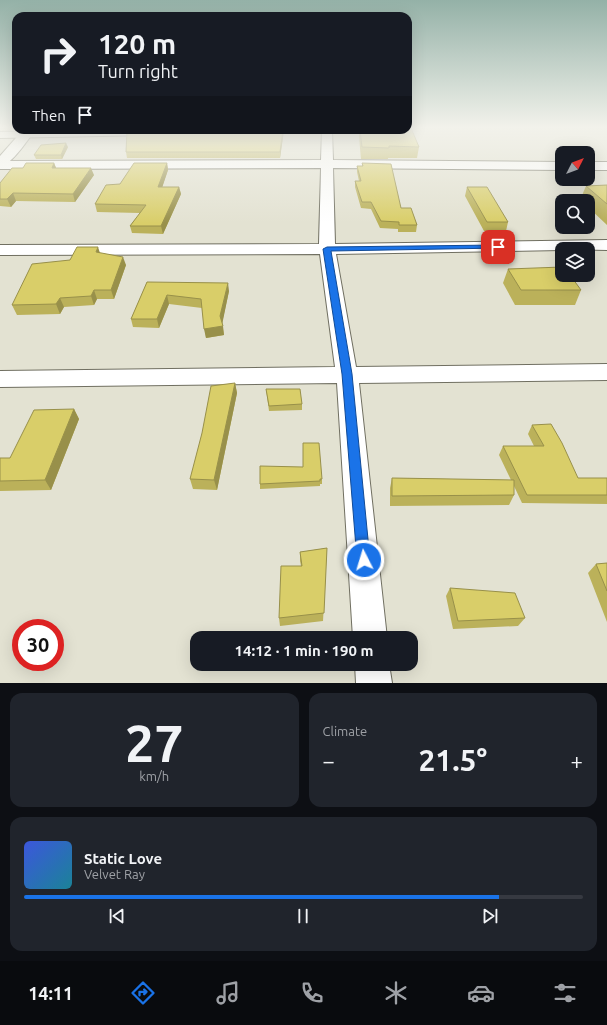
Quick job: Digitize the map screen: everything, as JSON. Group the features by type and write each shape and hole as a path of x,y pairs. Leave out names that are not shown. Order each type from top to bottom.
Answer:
{"street":[{"path":"327,160 327,249 347,374 369,631"},
{"path":"0,164 555,166"},
{"path":"595,166 607,166"},
{"path":"0,250 607,246"},
{"path":"0,379 607,372"},
{"path":"373,671 374,683"}],"building":[{"path":"26,163 54,163 52,168 91,168 73,194 13,193 7,199 0,199 0,183 12,168 23,168"},
{"path":"134,163 167,163 158,187 179,187 161,226 130,226 146,205 95,204 106,185 120,184"},
{"path":"362,163 391,164 401,208 411,208 417,225 399,225 399,222 381,221 371,202 362,202 355,181 361,181 357,166 363,166"},
{"path":"607,185 607,204 586,186"},
{"path":"467,187 487,187 508,222 487,222"},
{"path":"77,247 98,247 96,252 123,257 111,290 94,290 91,296 60,298 56,304 12,305 32,264 70,260"},
{"path":"555,267 555,282 575,282 581,290 521,290 508,269"},
{"path":"147,282 228,283 220,316 223,326 204,329 201,299 167,295 157,319 131,319"},
{"path":"235,383 214,480 190,479 202,433 211,386"},
{"path":"266,389 300,389 302,404 269,406"},
{"path":"74,409 45,480 0,481 0,458 10,458 34,410"},
{"path":"551,424 562,443 578,478 607,478 607,495 527,495 503,446 544,446 532,425"},
{"path":"303,443 319,443 322,479 320,479 320,481 260,484 260,466 303,467"},
{"path":"392,478 514,480 514,495 392,496"},
{"path":"327,548 324,613 279,618 281,566 302,566 300,552"},
{"path":"607,563 607,591 596,564"},
{"path":"450,588 515,593 525,618 458,621"}],"route":[{"path":"364,560 347,374 327,249 498,247"}]}
